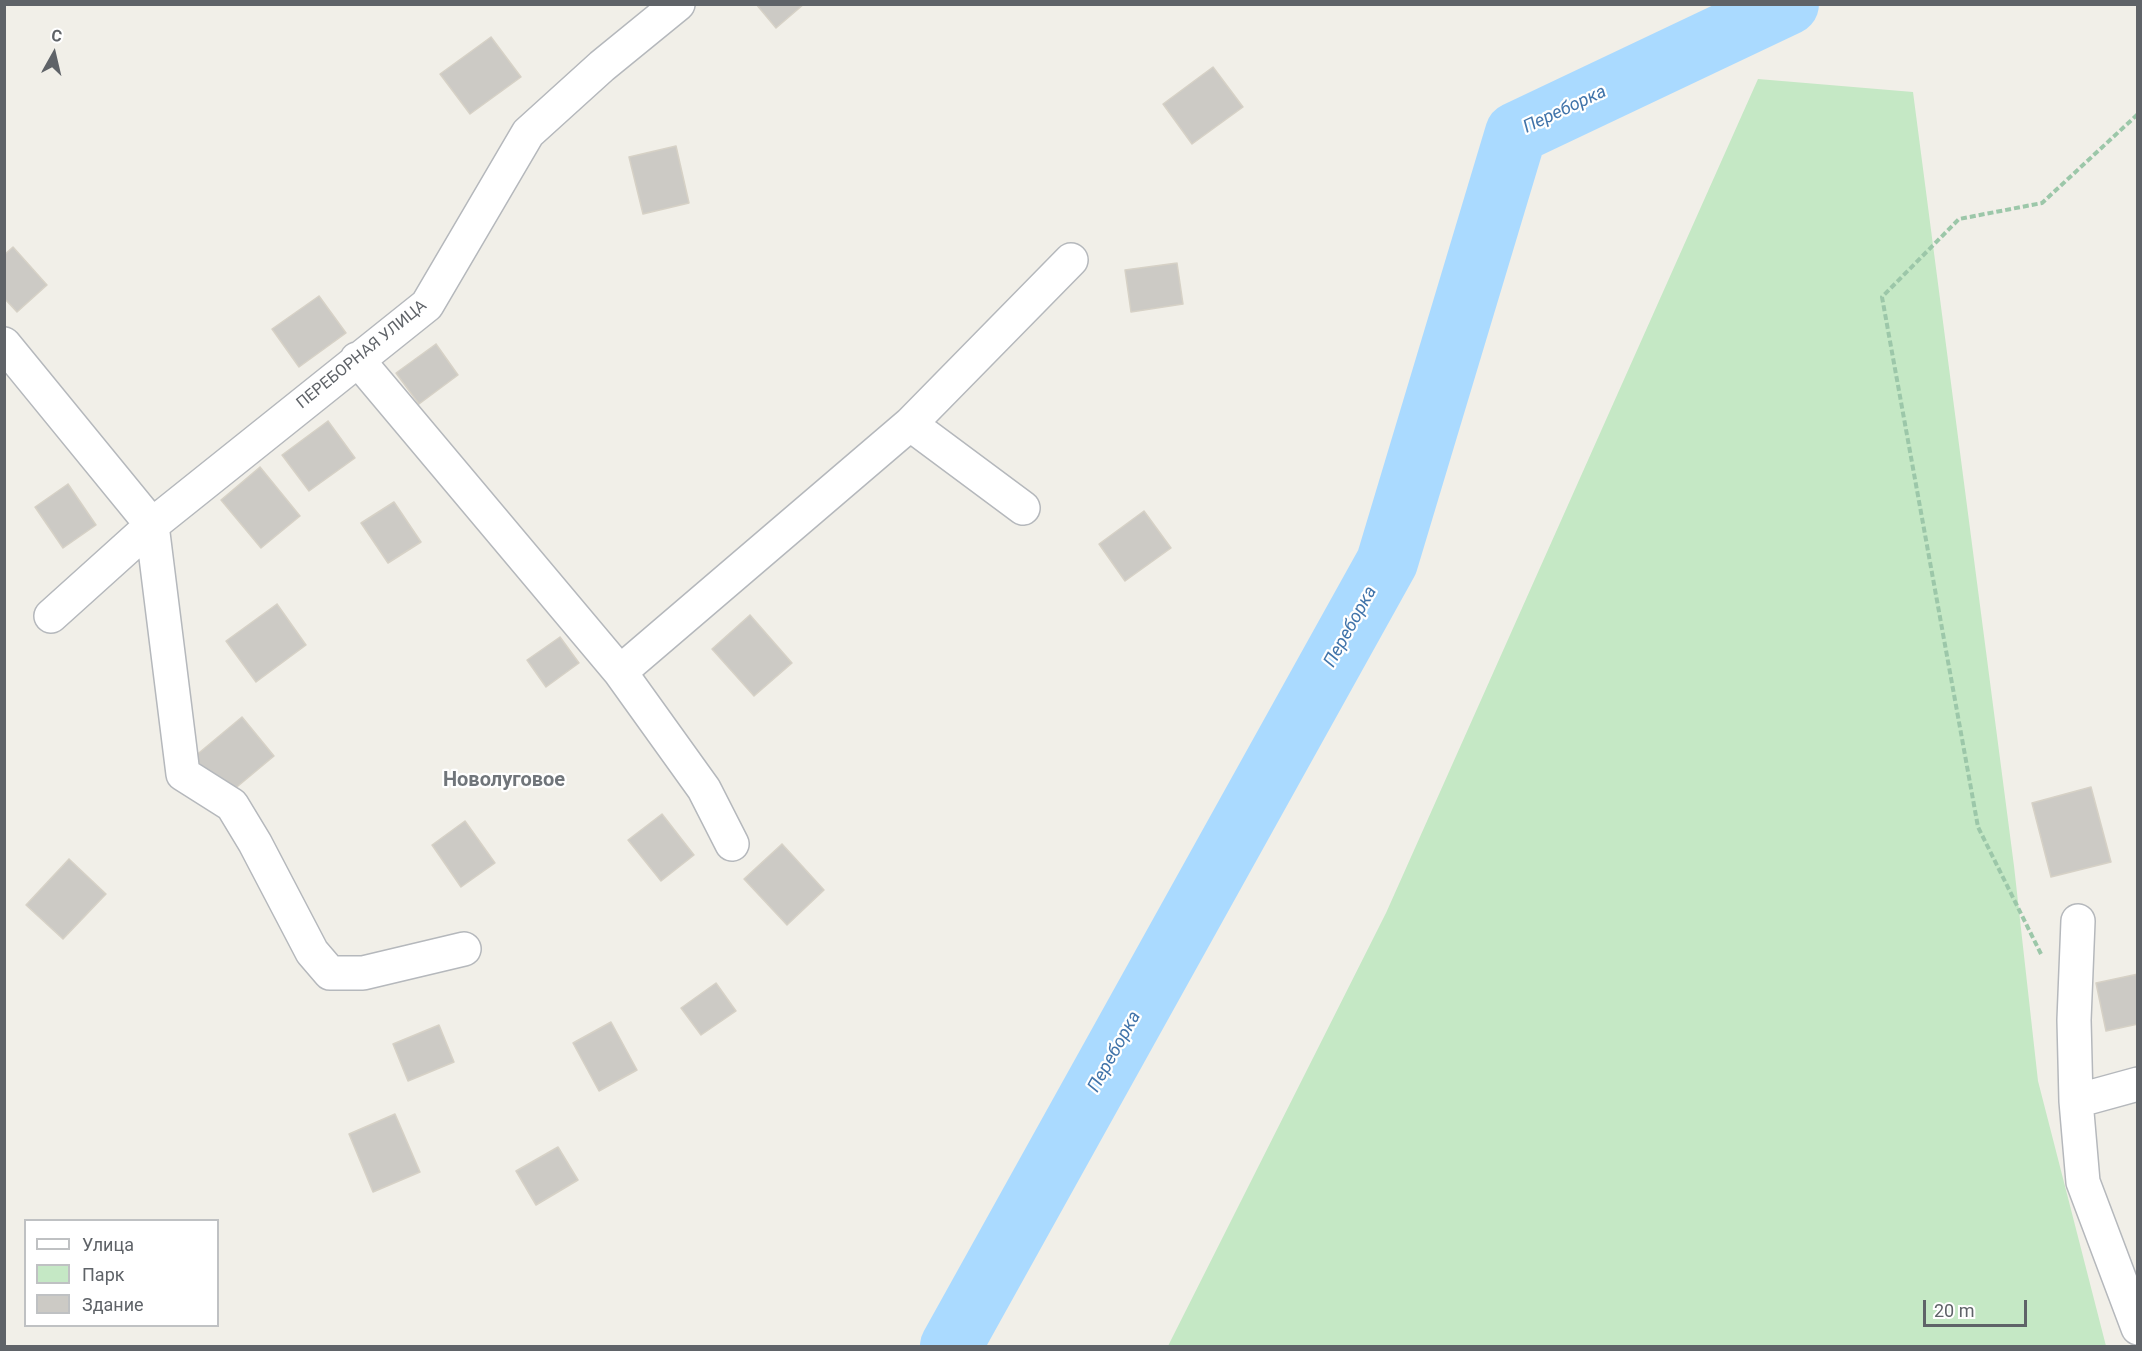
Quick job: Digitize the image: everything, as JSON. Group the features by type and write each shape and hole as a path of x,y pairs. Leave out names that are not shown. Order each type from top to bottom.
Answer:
{"street":[{"name":"ПЕРЕБОРНАЯ УЛИЦА","path":"51,616 152,525 427,305 528,133 602,66 678,4"},
{"path":"620,672 910,424 1071,260"},
{"path":"4,344 152,525 183,774 232,806 255,843 312,952 330,973 363,973 464,949"},
{"path":"357,359 620,672 704,789 732,844"},
{"path":"910,424 1023,508"},
{"path":"2078,921 2073,1020 2076,1101 2083,1182 2138,1328"},
{"path":"2076,1101 2138,1084"}],"path":[{"path":"2042,955 1978,827 1882,297 1959,219 2042,203 2138,114"}],"green space":[{"path":"1758,79 1913,92 2014,866 2038,1081 2106,1346 1168,1346 1386,913"}],"building":[{"path":"756,4 804,4 776,28"},
{"path":"491,37 521,77 470,114 440,74"},
{"path":"1213,67 1243,107 1192,144 1163,104"},
{"path":"676,146 689,203 643,214 629,157"},
{"path":"13,247 47,285 17,312 4,298 4,255"},
{"path":"1177,263 1183,304 1131,312 1125,270"},
{"path":"319,296 346,333 299,367 272,329"},
{"path":"436,344 458,375 419,404 396,373"},
{"path":"328,421 355,458 309,491 282,455"},
{"path":"260,467 300,516 261,548 221,500"},
{"path":"68,484 96,525 63,548 35,507"},
{"path":"394,502 421,542 388,563 361,523"},
{"path":"1144,511 1171,548 1125,581 1099,544"},
{"path":"277,604 306,645 256,682 226,641"},
{"path":"750,615 792,663 754,696 712,649"},
{"path":"560,637 579,663 546,687 527,660"},
{"path":"242,717 274,756 226,796 194,757"},
{"path":"2091,787 2111,862 2051,877 2032,803"},
{"path":"662,814 694,855 661,881 628,840"},
{"path":"465,821 495,863 461,887 432,845"},
{"path":"782,844 824,890 787,925 744,879"},
{"path":"69,859 106,894 63,939 26,905"},
{"path":"2138,974 2138,1024 2106,1031 2096,983"},
{"path":"716,983 736,1011 701,1035 681,1008"},
{"path":"611,1022 637,1070 599,1091 573,1043"},
{"path":"439,1025 454,1062 408,1081 393,1044"},
{"path":"395,1114 420,1172 373,1192 349,1134"},
{"path":"558,1147 578,1180 536,1205 516,1171"}],"waterway":[{"name":"Переборка","path":"951,1346 1387,562 1516,133 1788,4"}],"district":[{"name":"Новолуговое","path":"504,781"}]}
